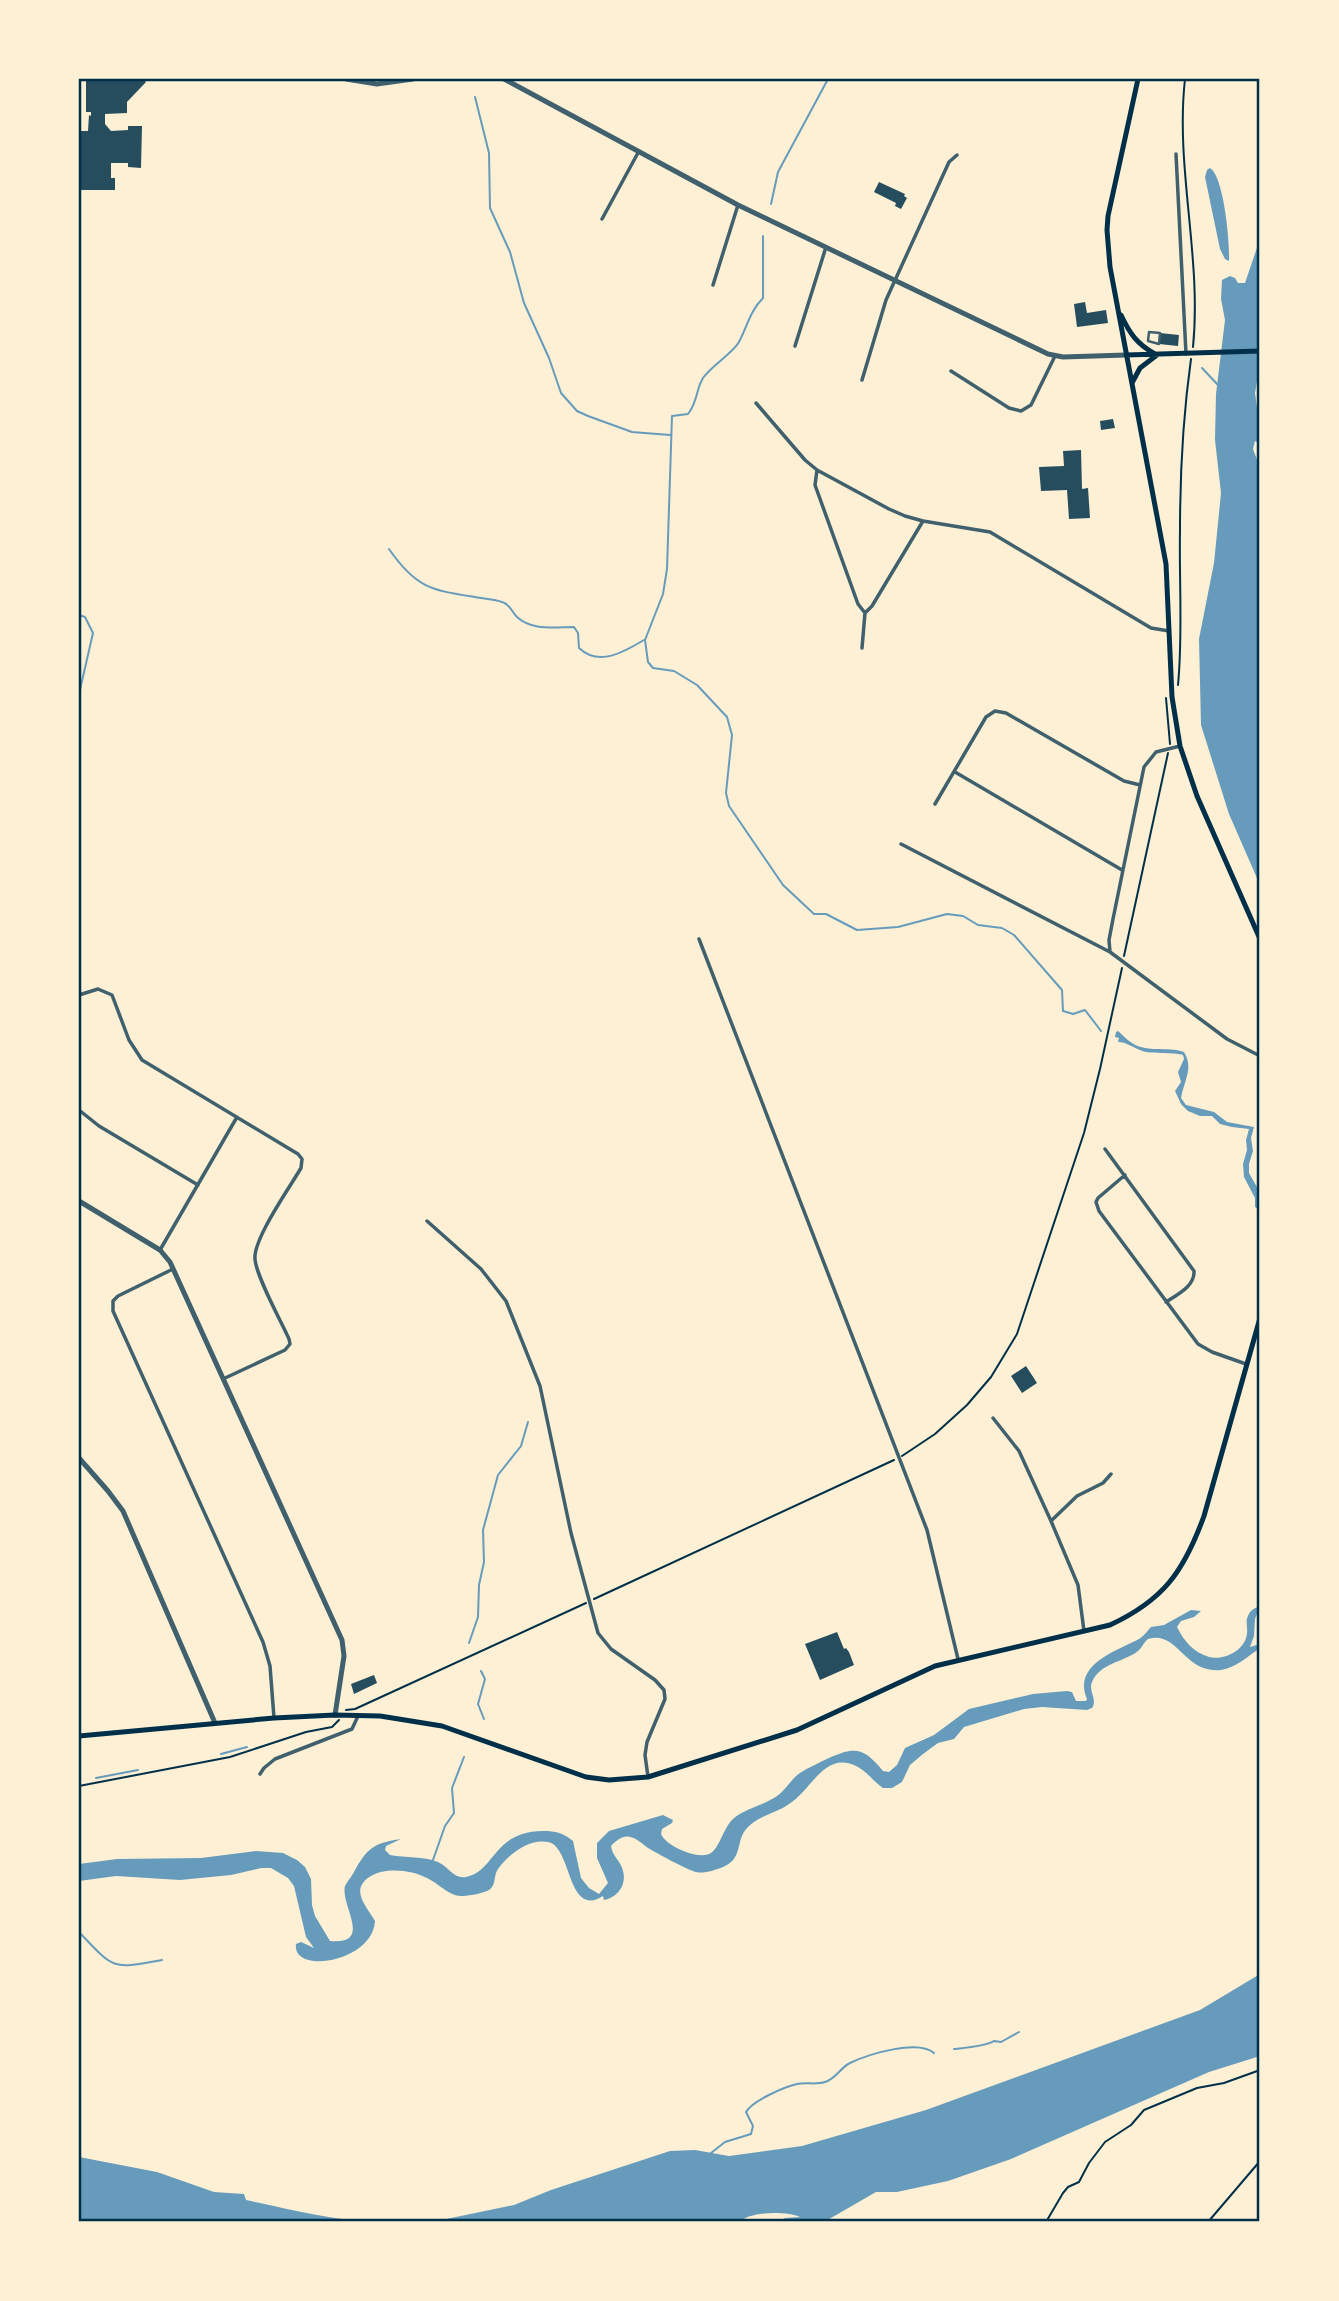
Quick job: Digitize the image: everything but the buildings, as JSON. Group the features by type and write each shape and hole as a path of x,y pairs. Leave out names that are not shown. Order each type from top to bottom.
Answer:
{"main road":[{"path":"1138,79 1107,230 1117,306 1167,573 1172,697 1180,746 1197,796 1260,939"},
{"path":"1117,306 1131,336 1158,355"},
{"path":"1126,355 1260,351"},
{"path":"1132,383 1140,368 1158,355"},
{"path":"79,1736 274,1718 404,1718 442,1727 586,1777 609,1780 648,1777 797,1730 912,1676 958,1659 1084,1633 1110,1625 1137,1612 1156,1598 1185,1559 1204,1516 1260,1318"}],"street":[{"path":"346,79 377,84 413,79"},
{"path":"505,79 738,205 1055,356 1126,355"},
{"path":"603,219 639,152"},
{"path":"1176,154 1186,354"},
{"path":"862,380 894,280 949,162 957,155"},
{"path":"713,285 738,205"},
{"path":"795,346 825,247"},
{"path":"951,371 1009,408 1021,411 1031,405 1055,356"},
{"path":"756,403 805,460 817,470 889,509 923,521 990,532 1151,628 1169,631"},
{"path":"817,470 815,485 859,604 865,613 862,648"},
{"path":"865,613 872,606 923,521"},
{"path":"935,804 986,717 995,711 1001,711 1124,781 1140,785"},
{"path":"1110,952 1111,930 1144,767 1150,757 1162,750 1180,746"},
{"path":"955,772 1123,871"},
{"path":"901,844 1110,952 1227,1039 1260,1056"},
{"path":"699,939 927,1530 958,1659"},
{"path":"79,995 98,989 108,991 114,999 129,1040 142,1060 298,1154 303,1162 259,1239 255,1253 257,1267 289,1339 289,1345 285,1350 223,1379"},
{"path":"79,1110 99,1126 198,1185"},
{"path":"160,1250 237,1117"},
{"path":"1105,1149 1194,1271 1194,1280 1190,1285 1166,1303"},
{"path":"1125,1175 1101,1194 1097,1207 1198,1344 1248,1365"},
{"path":"79,1201 160,1250 173,1269 342,1640 344,1656 337,1718"},
{"path":"427,1221 481,1269 506,1301 540,1387 557,1475 598,1633 611,1649 655,1680 664,1690 665,1699 647,1742 645,1755 648,1777"},
{"path":"173,1269 118,1296 113,1301 113,1311 263,1642 270,1666 274,1718"},
{"path":"993,1418 1019,1451 1051,1521 1078,1585 1084,1633"},
{"path":"79,1458 123,1511 215,1723"},
{"path":"1051,1521 1077,1496 1103,1483 1111,1474"},
{"path":"260,1774 275,1759 352,1728 358,1716"}],"path":[{"path":"1185,79 1184,163 1193,258 1193,347"},
{"path":"1177,691 1180,636 1180,494 1191,361"},
{"path":"1165,698 1170,741"},
{"path":"1124,958 1168,753"},
{"path":"347,1708 355,1709 900,1457 935,1434 967,1405 991,1377 1017,1334 1087,1123 1122,966"},
{"path":"79,1786 230,1757 306,1732 332,1727 337,1718"},
{"path":"1046,2222 1063,2193 1068,2187 1079,2182 1105,2142 1131,2125 1144,2110 1197,2088 1224,2083 1260,2070"},
{"path":"1208,2222 1260,2161"}],"water":[{"path":"1210,168 1215,174 1222,196 1229,261 1220,249 1205,177"},
{"path":"1260,239 1260,364 1255,393 1259,422 1257,439 1260,444 1255,441 1253,449 1259,465 1260,452 1260,885 1229,814 1201,725 1199,639 1214,563 1221,493 1215,440 1216,394 1225,320 1221,299 1222,280 1230,276 1238,283 1245,283"},
{"path":"1118,1031 1138,1046 1184,1052 1188,1069 1181,1098 1186,1105 1214,1112 1227,1122 1254,1127 1249,1173 1258,1189 1260,1210 1255,1207 1255,1198 1244,1177 1243,1164 1249,1129 1220,1124 1212,1116 1200,1116 1188,1111 1175,1091 1181,1082 1178,1072 1183,1055 1142,1051 1118,1042 1119,1038 1115,1037"},
{"path":"1260,1606 1250,1647 1260,1644 1260,1648 1226,1669 1198,1666 1167,1641 1148,1639 1138,1651 1106,1667 1096,1676 1091,1686 1094,1702 1092,1708 1024,1709 964,1727 954,1739 938,1743 910,1765 902,1782 892,1788 883,1788 861,1769 847,1763 828,1767 797,1798 747,1828 734,1859 720,1868 696,1872 635,1839 627,1837 617,1840 611,1846 622,1867 624,1881 617,1894 609,1899 604,1900 603,1896 591,1900 583,1898 576,1890 556,1846 541,1841 514,1853 498,1869 490,1889 474,1895 456,1895 414,1873 384,1871 371,1876 361,1886 361,1898 375,1921 371,1935 361,1946 348,1954 333,1960 319,1961 306,1959 298,1954 296,1944 301,1942 314,1948 306,1937 294,1886 288,1878 271,1868 180,1880 116,1876 79,1881 79,1864 117,1859 201,1858 256,1851 283,1853 305,1867 311,1879 315,1916 330,1941 343,1941 350,1937 353,1930 345,1886 363,1857 372,1848 384,1842 401,1839 386,1846 385,1850 390,1855 432,1860 458,1876 466,1877 476,1874 514,1837 548,1831 563,1834 573,1841 581,1878 589,1888 599,1894 608,1883 597,1858 597,1843 609,1831 663,1815 673,1820 662,1829 664,1839 683,1851 706,1855 714,1850 734,1818 777,1796 800,1773 829,1758 859,1751 883,1771 889,1772 897,1765 905,1748 934,1735 969,1709 1033,1694 1067,1691 1072,1692 1076,1701 1086,1701 1086,1677 1099,1661 1139,1639 1151,1627 1164,1625 1191,1610 1201,1611 1194,1617 1181,1621 1177,1627 1186,1641 1198,1652 1209,1657 1227,1656 1243,1644 1249,1614"},
{"path":"1260,1974 1260,2056 1209,2072 1011,2159 948,2181 897,2192 876,2192 824,2222 779,2222 785,2218 800,2217 778,2213 751,2216 740,2222 432,2222 514,2205 670,2151 695,2150 729,2156 802,2146 926,2110 1200,2010"},
{"path":"79,2157 157,2172 214,2192 244,2194 246,2200 328,2217 379,2222 79,2222"}],"waterway":[{"path":"771,204 778,172 828,79"},
{"path":"475,97 489,153 490,208 510,252 524,303 549,358 561,393 577,411 588,416 632,432 670,435"},
{"path":"763,236 763,298 736,346 703,378 688,414 672,416 667,569 663,594 645,640 648,662 653,668 674,671 697,685 727,717 732,735 726,793 729,806 783,885 814,914 826,914 857,930 898,927 947,914 963,916 978,925 1002,928 1014,935 1062,990 1063,1011 1073,1014 1085,1010 1101,1031"},
{"path":"1202,368 1218,385"},
{"path":"389,549 408,572 426,585 447,592 505,603 517,617 530,624 574,627 578,633 579,648 587,654 612,656 644,640"},
{"path":"79,615 85,617 93,633 79,694"},
{"path":"469,1643 478,1617 479,1585 484,1562 483,1530 498,1475 521,1446 528,1422"},
{"path":"481,1671 485,1679 478,1704 484,1719"},
{"path":"221,1754 247,1747"},
{"path":"433,1860 445,1826 454,1813 452,1788 464,1757"},
{"path":"96,1778 138,1770"},
{"path":"79,1932 100,1954 115,1964 133,1965 162,1960"},
{"path":"954,2049 1001,2042 1019,2032"},
{"path":"711,2153 725,2142 751,2134 753,2126 746,2112 755,2103 777,2091 797,2084 825,2082 850,2063 881,2052 917,2047 934,2053"}]}
